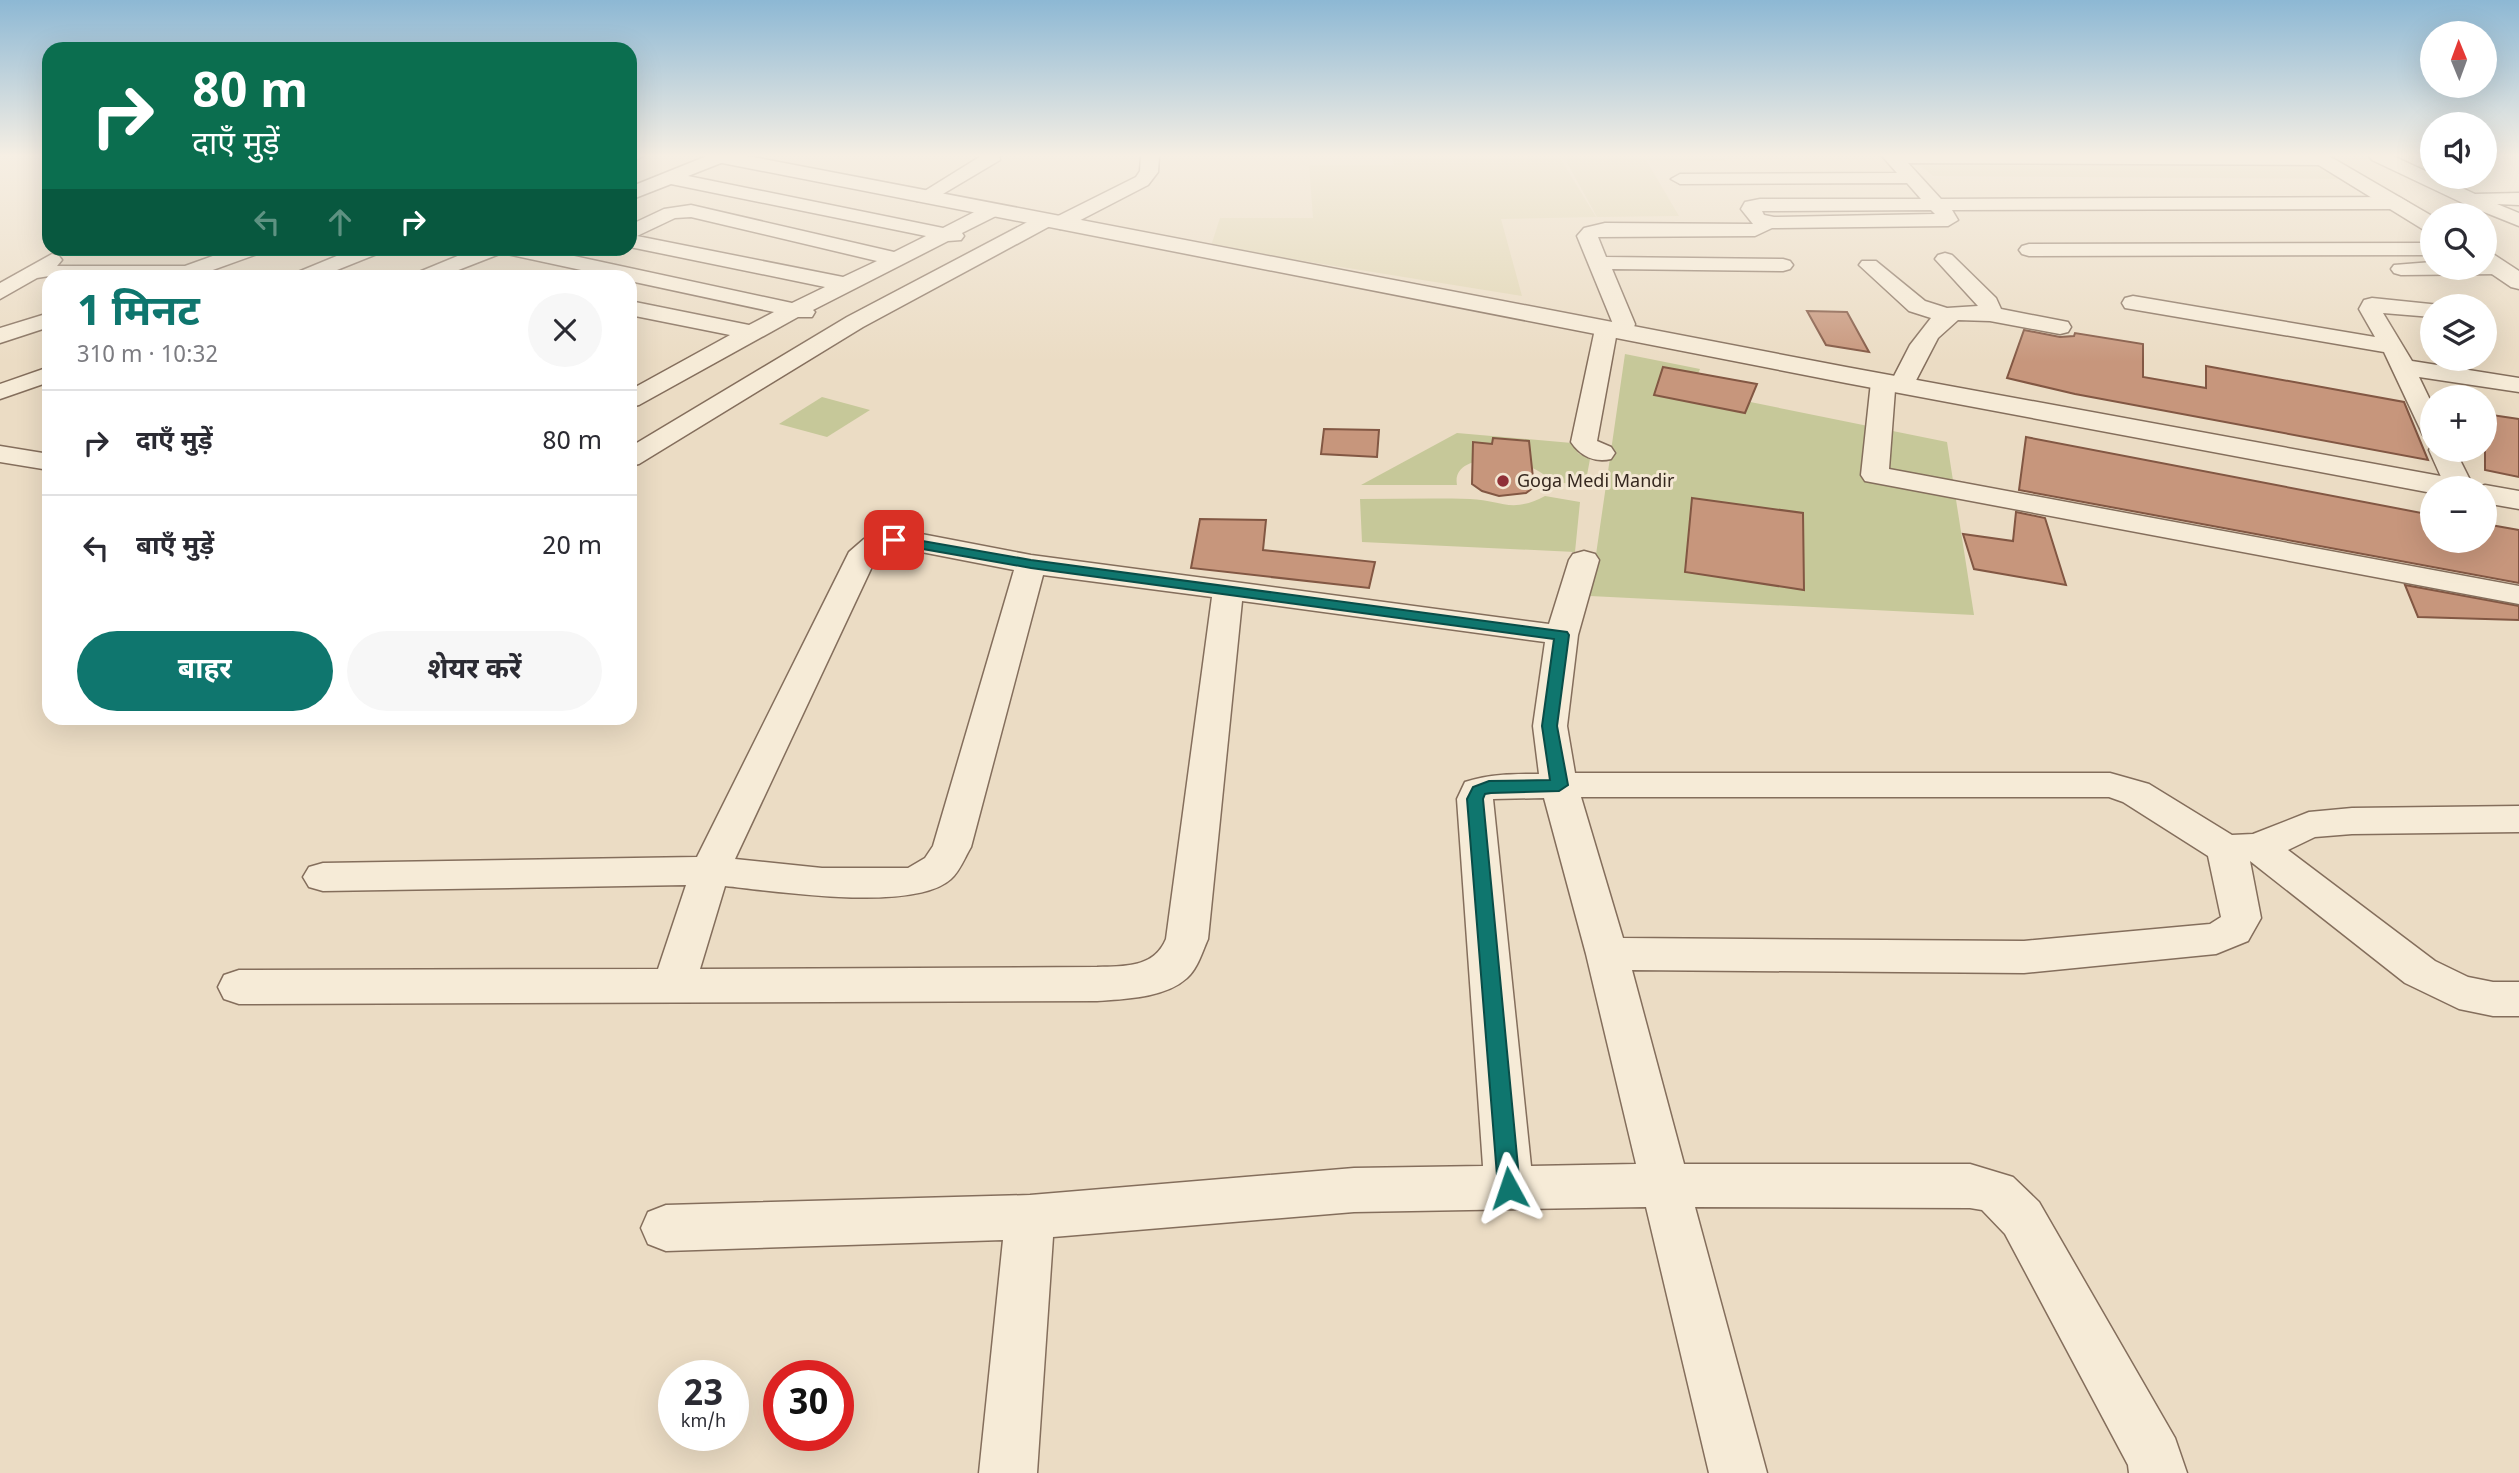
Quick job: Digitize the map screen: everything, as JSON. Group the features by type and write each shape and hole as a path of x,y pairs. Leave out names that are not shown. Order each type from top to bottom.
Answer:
{"street":[{"path":"750,225 897,259"},
{"path":"902,225 1000,245"},
{"path":"637,396 844,284 965,225"},
{"path":"637,453 855,322 1000,245 1047,225"},
{"path":"1067,225 1893,384 2420,481"},
{"path":"1602,453 1588,447 1584,442 1614,330 1623,324 1587,236 1591,232 1755,230 1763,225"},
{"path":"637,242 844,284"},
{"path":"2029,250 2420,249"},
{"path":"1,291 58,256"},
{"path":"194,270 234,256"},
{"path":"320,270 355,256"},
{"path":"441,270 476,256"},
{"path":"543,256 608,270"},
{"path":"545,270 576,256"},
{"path":"1945,259 1988,303 1990,309 1987,314"},
{"path":"1598,263 1783,265"},
{"path":"1869,265 1917,306 1948,316"},
{"path":"2123,269 2420,265"},
{"path":"2497,267 2519,282"},
{"path":"34,272 42,272"},
{"path":"637,276 855,322"},
{"path":"2133,303 2398,357 2519,385"},
{"path":"2420,309 2372,305 2370,309 2372,317 2398,357 2420,404"},
{"path":"637,309 752,332"},
{"path":"2060,327 1987,314 1954,313 1942,320 1893,384 1875,475 2519,595"},
{"path":"0,336 42,322"},
{"path":"0,392 42,376"},
{"path":"637,380 656,384"},
{"path":"0,454 42,461"},
{"path":"2497,496 2519,500"},
{"path":"674,985 710,872 864,552 872,545 894,540 911,541 1031,564 1562,635"},
{"path":"1584,560 1562,635 1549,726 1559,785 1607,954 1738,1473"},
{"path":"323,877 710,872 822,882 911,882 927,876 939,868 952,847 1031,564"},
{"path":"239,987 1097,984 1131,982 1160,974 1177,962 1187,939 1228,589"},
{"path":"1509,1188 1475,799 1478,791 1489,787 2110,785 2136,793 2242,848 2420,972 2459,992 2493,999 2519,999"},
{"path":"2242,848 2309,825 2351,821 2519,819"},
{"path":"1607,954 2001,958 2216,939 2234,930 2241,918 2242,848"},
{"path":"666,1228 1030,1217 1341,1191 1665,1185 1970,1186 1996,1192 2022,1218 2155,1458 2158,1473"},
{"path":"1008,1473 1030,1217"}],"shaded area":[{"path":"1218,225 1503,225 1522,296 1211,246"}],"green space":[{"path":"1625,354 1700,369 1691,390 1947,442 1974,615 1590,596"},
{"path":"822,397 870,410 827,437 779,424"},
{"path":"1457,433 1572,443 1578,453 1590,459 1585,486 1550,481 1541,472 1527,466 1494,460 1466,465 1458,473 1457,485 1361,485"},
{"path":"1545,496 1580,502 1575,552 1362,542 1360,499 1470,499 1515,505"}],"building":[{"path":"1807,311 1847,312 1869,352 1826,345"},
{"path":"2024,330 2060,337 2074,336 2075,333 2143,344 2143,377 2206,388 2206,366 2404,402 2420,441 2420,459 2075,394 2007,378"},
{"path":"1663,367 1757,384 1745,413 1654,395"},
{"path":"2497,416 2519,419 2519,477 2485,470 2485,462 2497,462"},
{"path":"1324,429 1379,430 1377,457 1321,454"},
{"path":"2026,437 2420,513 2420,553 2497,553 2497,526 2519,530 2519,583 2019,490"},
{"path":"1493,438 1529,441 1534,487 1526,493 1499,496 1482,491 1472,484 1473,442 1492,444"},
{"path":"1692,498 1803,513 1804,590 1685,572"},
{"path":"2016,512 2045,518 2066,585 1974,569 1963,534 2013,541"},
{"path":"1200,519 1266,520 1263,550 1375,562 1369,588 1191,568"},
{"path":"2405,585 2519,606 2519,620 2418,617"}],"place":[{"name":"Goga Medi Mandir","path":"1503,481"}],"route":[{"path":"894,540 1031,564 1562,635 1549,726 1559,785 1489,787 1478,791 1475,799 1509,1188"}]}
